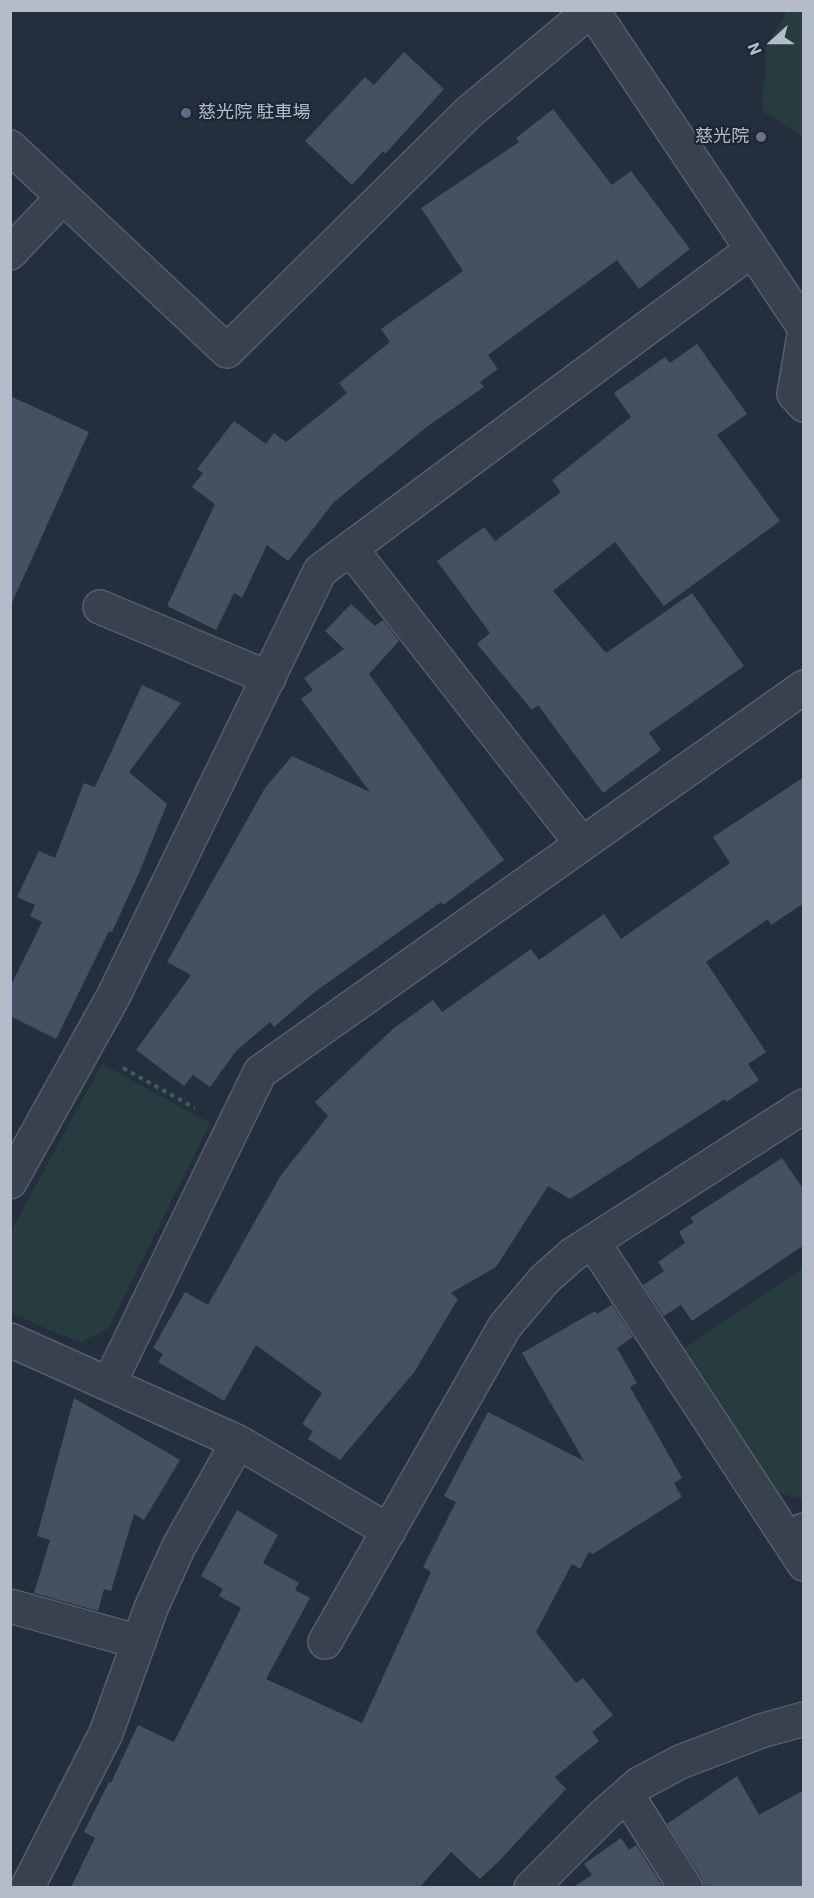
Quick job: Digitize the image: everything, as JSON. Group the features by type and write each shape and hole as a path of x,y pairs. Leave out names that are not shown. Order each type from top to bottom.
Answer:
{"street":[{"path":"10,147 227,351 469,112 591,10 804,327"},
{"path":"10,253 63,197"},
{"path":"10,1182 113,997 320,571 752,250"},
{"path":"804,335 794,394 804,405"},
{"path":"351,549 582,844"},
{"path":"100,607 269,678"},
{"path":"108,1384 260,1072 804,687"},
{"path":"325,1642 505,1326 544,1280 572,1255 804,1106"},
{"path":"593,1242 799,1545"},
{"path":"10,1340 238,1442 389,1531"},
{"path":"27,1887 106,1733 151,1608 179,1546 238,1442"},
{"path":"10,1606 139,1642"},
{"path":"531,1887 639,1784 680,1762 761,1731 804,1719"},
{"path":"627,1795 686,1887"}],"path":[{"path":"86,1047 232,1129"}],"green space":[{"path":"788,10 803,11 803,137 762,111 767,45"},
{"path":"102,1064 210,1123 108,1329 81,1343 11,1313 11,1231"},
{"path":"803,1268 803,1499 775,1492 684,1348"}],"building":[{"path":"404,52 444,89 385,154 383,151 352,185 305,141 365,77 374,85"},
{"path":"553,109 612,185 631,171 690,249 639,289 617,260 488,355 498,369 480,382 484,387 428,426 334,502 288,561 267,545 242,598 234,593 216,630 167,606 215,504 192,487 203,473 197,469 234,421 266,444 274,433 286,442 347,393 339,383 390,342 381,329 463,271 421,208 519,142 516,138"},
{"path":"697,344 747,414 717,435 780,521 664,606 615,542 553,591 606,653 692,593 744,666 649,733 661,750 603,793 538,705 532,710 477,644 490,633 437,561 484,527 495,541 561,492 552,480 631,417 614,393 665,357 670,363"},
{"path":"10,396 89,432 10,607"},
{"path":"351,604 375,626 383,620 399,641 369,674 504,860 443,905 441,902 316,991 274,1027 270,1022 236,1051 210,1087 193,1075 184,1086 136,1050 191,975 167,962 265,788 292,756 370,792 301,699 313,690 304,678 344,649 325,631"},
{"path":"142,685 181,703 129,772 167,804 112,932 109,931 56,1039 10,1016 10,987 42,922 30,916 35,905 17,897 39,851 55,858 84,783 95,787"},
{"path":"804,777 804,903 771,925 768,919 706,962 766,1052 748,1064 759,1080 726,1102 725,1099 570,1199 548,1186 496,1267 451,1293 458,1299 415,1371 340,1460 308,1439 313,1431 302,1424 322,1393 256,1345 224,1401 158,1362 163,1354 153,1348 185,1292 208,1305 281,1175 328,1116 315,1102 394,1028 433,1000 442,1012 531,949 539,960 604,914 621,939 730,863 713,837"},
{"path":"782,1158 804,1190 804,1245 692,1321 681,1305 664,1316 643,1285 664,1271 658,1262 685,1243 679,1232 694,1222 690,1218"},
{"path":"612,1305 633,1337 617,1348 637,1383 630,1387 682,1478 674,1483 682,1497 593,1554 589,1552 580,1569 572,1564 536,1632 576,1683 583,1678 613,1715 592,1732 599,1741 555,1777 566,1789 480,1879 451,1852 420,1887 71,1887 95,1838 84,1832 109,1782 111,1783 138,1725 174,1742 241,1608 219,1596 223,1589 201,1576 237,1510 278,1535 263,1563 299,1583 295,1590 310,1598 266,1679 362,1723 431,1572 423,1567 456,1502 444,1496 488,1412 584,1461 522,1353 595,1311 597,1314"},
{"path":"74,1398 180,1460 144,1520 134,1514 111,1591 104,1589 98,1611 34,1593 50,1540 37,1536"},
{"path":"737,1776 759,1815 804,1790 804,1887 705,1887 702,1878 667,1824"},
{"path":"621,1838 629,1850 636,1845 663,1887 573,1887 592,1875 584,1864"}],"place":[{"name":"慈光院 駐車場","path":"186,113"},
{"name":"慈光院","path":"761,137"}]}
